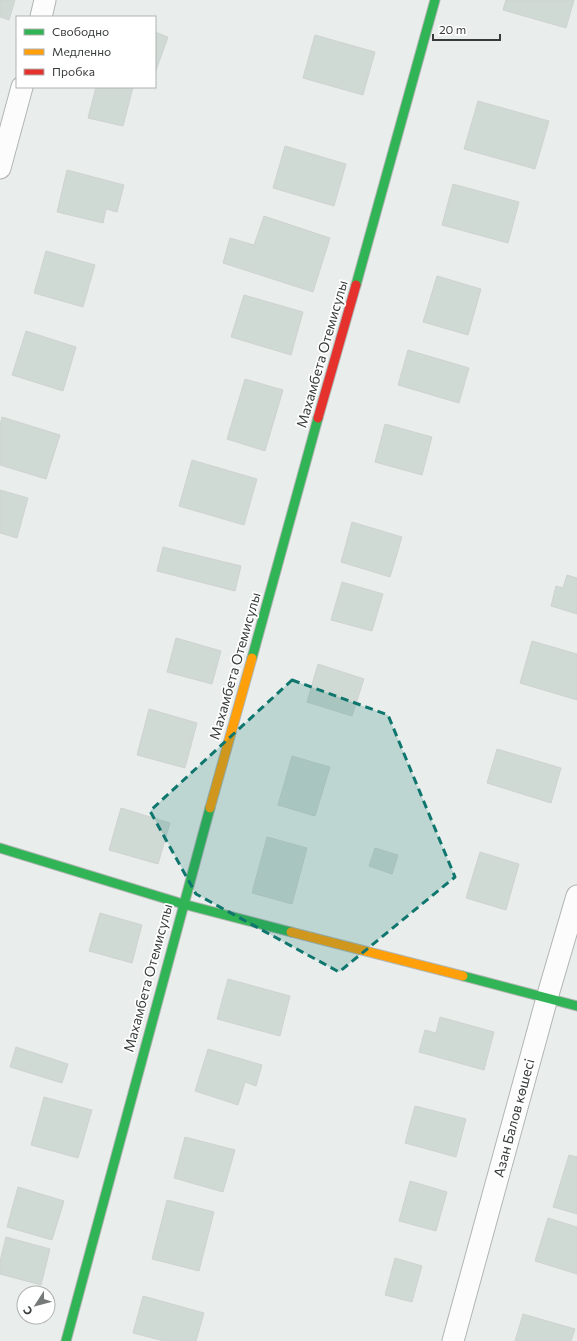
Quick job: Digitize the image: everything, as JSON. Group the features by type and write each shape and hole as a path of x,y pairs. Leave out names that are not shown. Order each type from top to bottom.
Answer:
{"street":[{"path":"41,16 46,0"},
{"name":"Махамбета Отемисулы","path":"66,1341 183,904 435,0"},
{"path":"0,168 22,88"},
{"path":"0,848 183,904 577,1006"},
{"name":"Азан Балов көшесі","path":"453,1341 547,998 577,896"}],"highlighted area":[{"path":"292,680 388,715 455,877 339,972 196,894 150,811"}],"building":[{"path":"0,0 15,0 9,20 0,17"},
{"path":"506,0 574,0 566,28 503,10"},
{"path":"156,32 168,37 156,70"},
{"path":"315,35 375,52 363,95 303,78"},
{"path":"96,88 133,88 123,126 88,118"},
{"path":"478,101 549,121 535,169 464,149"},
{"path":"285,146 346,164 334,206 273,188"},
{"path":"67,170 124,185 117,212 106,209 103,223 57,212"},
{"path":"453,184 519,202 508,243 442,225"},
{"path":"264,216 330,238 313,292 223,263 230,238 254,245"},
{"path":"46,251 95,265 83,307 34,293"},
{"path":"437,276 481,289 468,335 423,322"},
{"path":"244,295 303,312 291,355 231,337"},
{"path":"26,331 76,347 63,391 12,375"},
{"path":"408,350 469,368 459,403 398,385"},
{"path":"245,379 283,390 265,451 227,439"},
{"path":"2,417 60,435 46,479 0,465 0,425"},
{"path":"385,424 432,437 422,475 375,462"},
{"path":"192,460 257,479 244,525 179,506"},
{"path":"0,490 28,498 17,538 0,533"},
{"path":"352,522 402,537 390,577 341,562"},
{"path":"163,547 241,566 235,591 157,571"},
{"path":"567,575 577,578 577,614 551,606 556,586 563,588"},
{"path":"342,582 383,594 372,631 331,620"},
{"path":"176,638 221,651 212,684 167,672"},
{"path":"532,641 577,654 577,700 520,683"},
{"path":"318,664 364,679 352,716 307,702"},
{"path":"149,709 197,723 185,768 137,755"},
{"path":"497,749 561,768 551,803 487,783"},
{"path":"292,756 330,767 315,816 278,805"},
{"path":"121,808 170,823 158,864 109,850"},
{"path":"267,837 307,848 292,904 252,893"},
{"path":"375,848 398,855 392,874 369,866"},
{"path":"480,852 519,864 506,910 466,898"},
{"path":"100,913 142,925 132,963 89,951"},
{"path":"228,979 290,996 280,1036 217,1019"},
{"path":"440,1017 494,1032 484,1070 419,1052 425,1030 436,1033"},
{"path":"16,1047 68,1064 62,1083 10,1067"},
{"path":"208,1049 262,1065 256,1086 245,1082 238,1105 195,1091"},
{"path":"44,1097 92,1110 78,1158 31,1145"},
{"path":"415,1106 466,1119 456,1157 405,1143"},
{"path":"185,1137 235,1150 223,1192 174,1178"},
{"path":"569,1155 577,1157 577,1214 553,1207"},
{"path":"410,1181 447,1192 436,1231 399,1221"},
{"path":"18,1187 64,1201 52,1240 7,1227"},
{"path":"167,1200 214,1212 199,1271 152,1259"},
{"path":"548,1218 577,1227 577,1274 535,1261"},
{"path":"6,1237 50,1249 41,1285 0,1274 0,1261"},
{"path":"395,1258 422,1266 412,1302 385,1295"},
{"path":"143,1296 204,1313 196,1341 164,1341 133,1333"},
{"path":"523,1314 575,1329 571,1341 515,1341"}],"traffic: fast":[{"path":"356,285 435,0"},
{"path":"252,658 318,418"},
{"path":"66,1341 210,808"},
{"path":"0,848 183,904 291,932"},
{"path":"463,976 577,1006"}],"traffic: slow":[{"path":"210,808 252,658"},
{"path":"291,932 463,976"}],"traffic: jam":[{"path":"318,418 356,285"}]}
